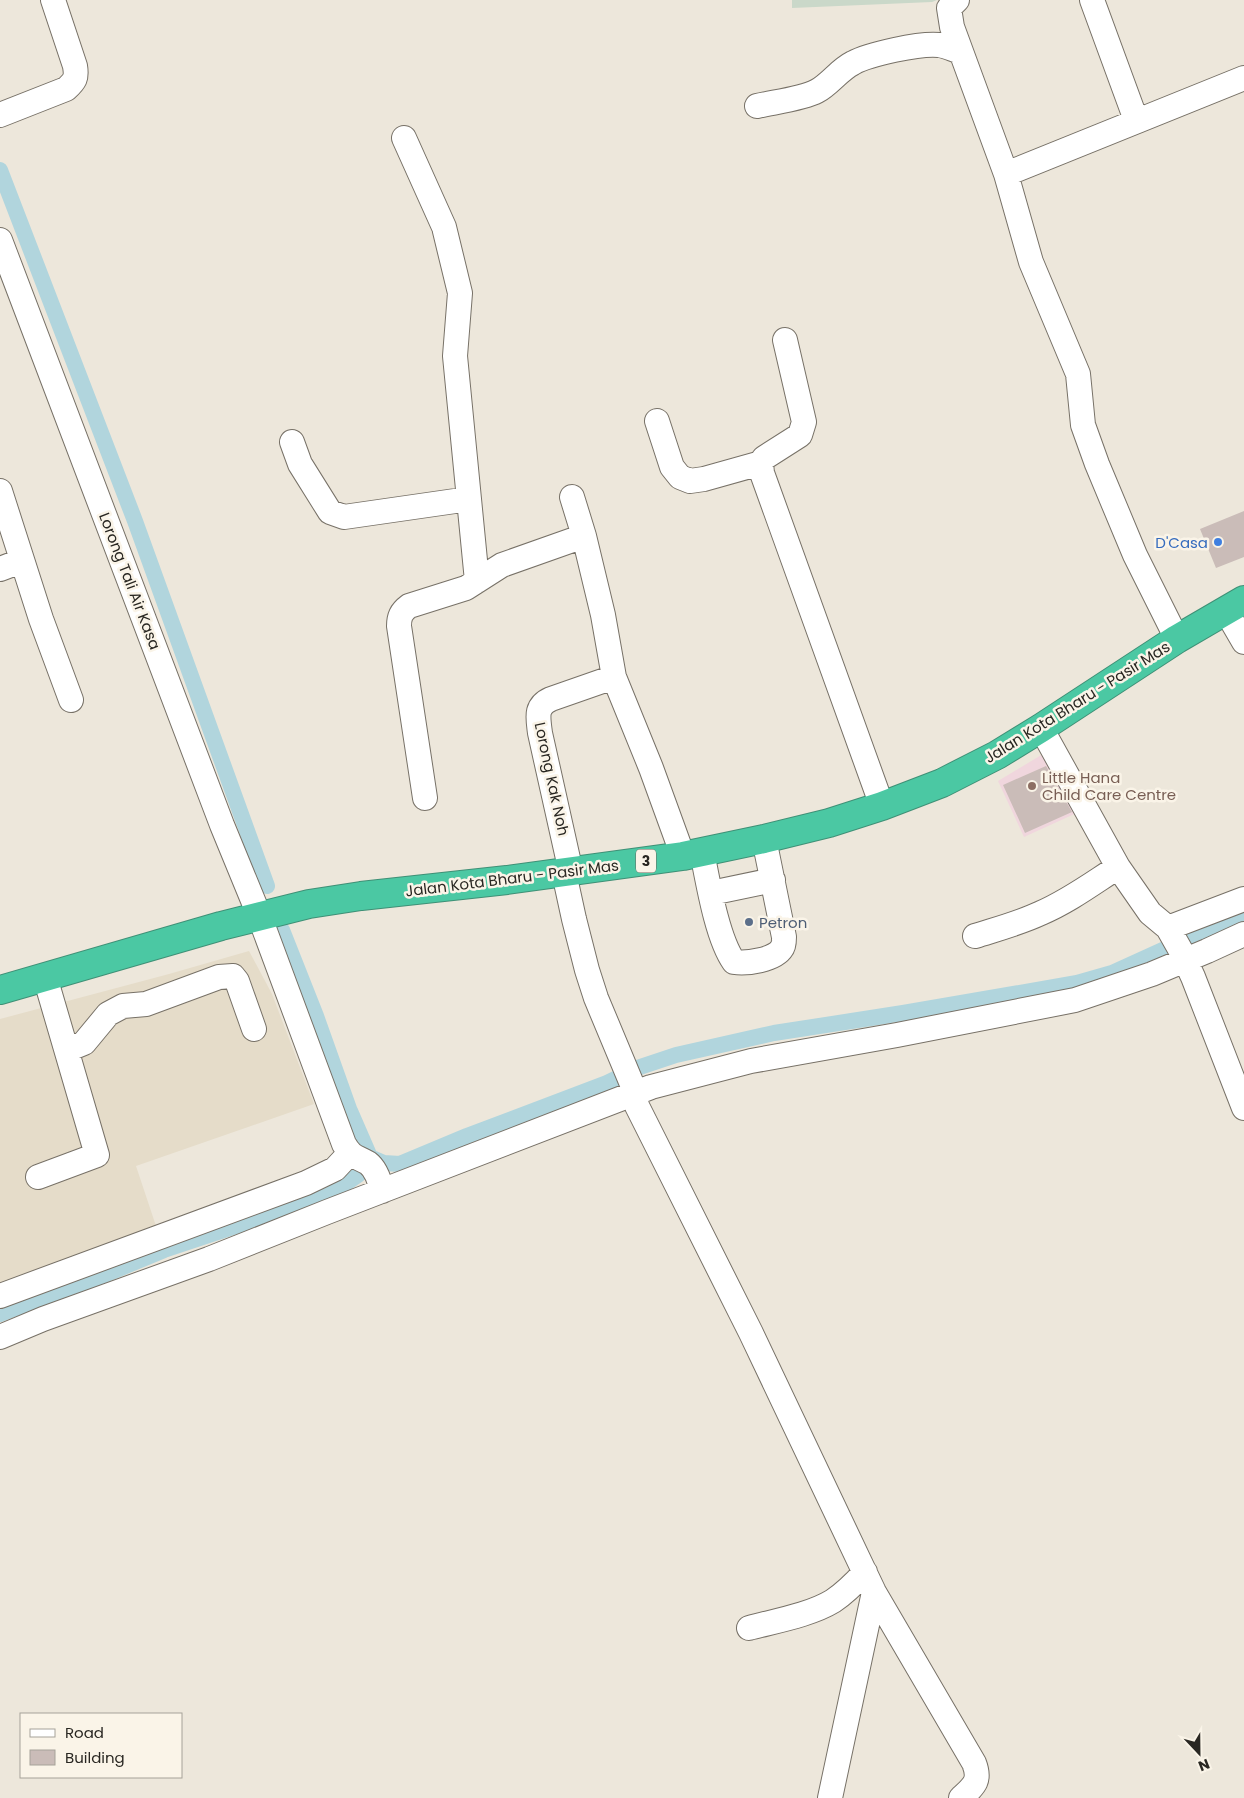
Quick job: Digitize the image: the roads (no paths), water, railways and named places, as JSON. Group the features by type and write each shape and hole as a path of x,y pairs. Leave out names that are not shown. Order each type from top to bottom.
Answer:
{"highway":[{"name":"Jalan Kota Bharu - Pasir Mas","path":"0,990 259,915 309,904 361,896 567,872 693,854 829,823 882,806 942,783 997,755 1177,639 1235,606"}],"street":[{"path":"0,114 66,89 74,82 77,76 53,0"},
{"path":"957,0 949,8 949,15 1006,174 1031,262 1078,374 1083,425 1097,464 1135,554 1177,639"},
{"path":"1092,0 1136,120"},
{"path":"757,106 816,92 836,74 854,62 890,51 924,46 940,46 961,52"},
{"path":"1006,174 1244,78"},
{"path":"404,138 444,227 460,293 455,356 477,582"},
{"name":"Lorong Tali Air Kasa","path":"1,245 349,1154"},
{"path":"657,421 672,466 680,477 690,481 704,479 761,463 771,452 787,445 800,435 804,422 785,340"},
{"path":"292,442 300,464 330,512 344,517 469,499"},
{"path":"761,463 762,473 882,806"},
{"path":"0,491 11,565 40,619 71,700"},
{"path":"572,496 584,536 603,615 614,677 651,768 710,893 726,951 734,962 744,964 774,956 783,948 784,937 764,839"},
{"path":"424,798 399,626 399,617 403,610 409,606 453,593 477,582 496,568 518,558 584,536"},
{"path":"1235,606 1244,642"},
{"name":"Lorong Kak Noh","path":"567,872 540,733 539,709 543,703 551,699 614,677"},
{"path":"1041,728 1118,867 1150,913 1176,943 1244,1108"},
{"path":"975,936 1042,913 1069,899 1118,867"},
{"path":"567,872 574,920 596,998 631,1082 637,1106 751,1333 869,1582 974,1763 977,1776 975,1793"},
{"path":"710,893 773,880"},
{"path":"0,1337 209,1259 327,1212 378,1181 631,1082 681,1078 751,1061 1075,1000 1152,974 1176,943 1244,899"},
{"path":"1176,943 1244,934"},
{"path":"67,1050 84,1043 108,1014 123,1006 146,1004 219,977 227,976 233,976 237,981 254,1029"},
{"path":"38,1176 97,1155 45,977"},
{"path":"0,1296 306,1183 335,1169 349,1154 369,1164 378,1181"},
{"path":"749,1628 808,1612 869,1582"},
{"path":"830,1798 869,1582"}],"waterway":[{"path":"0,170 135,521 267,886"},
{"path":"350,1111 370,1157 384,1163 400,1164 467,1136 607,1083 640,1067 676,1055 774,1033 1077,983 1112,973 1244,913"},
{"path":"282,930 316,1016 353,1120"},
{"path":"0,1314 92,1280 164,1250 329,1195 358,1175 362,1165"}],"place":[{"name":"D'Casa","path":"1218,542"},
{"name":"Little Hana Child Care Centre","path":"1032,786"},
{"name":"Petron","path":"749,922"}]}
